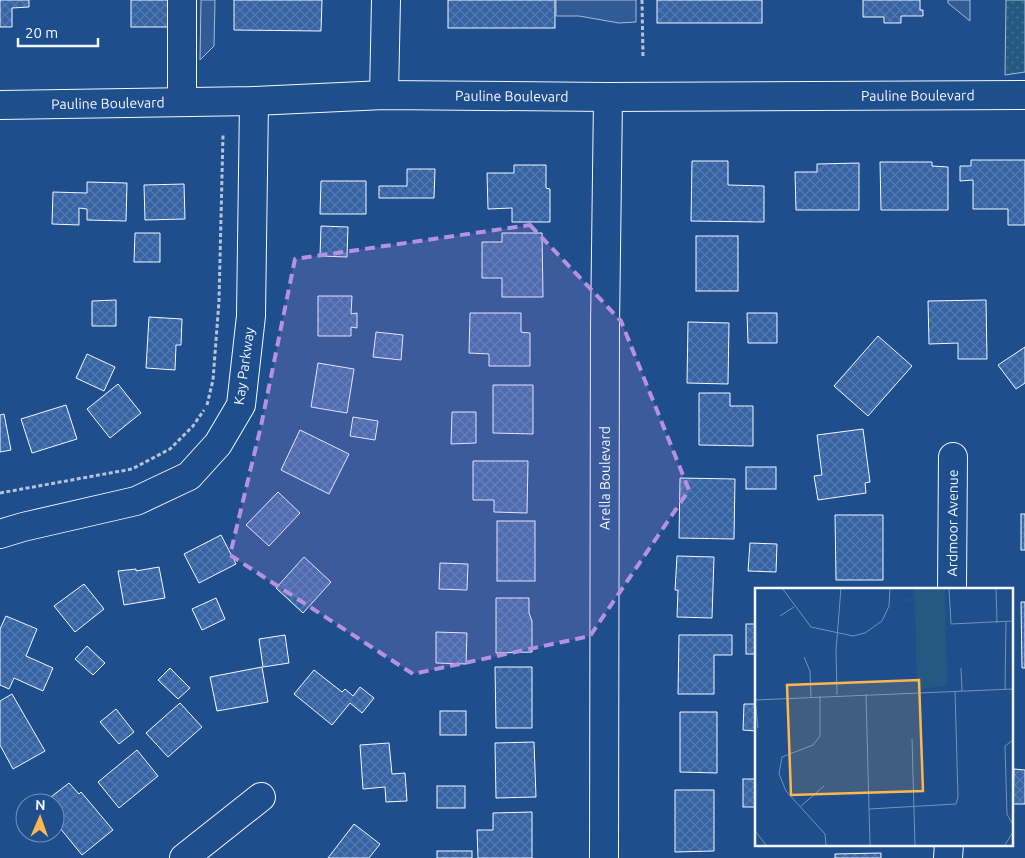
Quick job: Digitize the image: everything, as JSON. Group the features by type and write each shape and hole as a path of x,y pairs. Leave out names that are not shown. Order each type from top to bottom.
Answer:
{"street":[{"path":"182,0 182,102"},
{"path":"384,95 386,0"},
{"name":"Pauline Boulevard","path":"0,106 254,101 384,95 608,98 1025,96"},
{"name":"Arella Boulevard","path":"604,858 605,327 608,98"},
{"name":"Kay Parkway","path":"0,534 23,526 136,501 189,476 218,444 241,405 251,316 254,101"},
{"name":"Ardmoor Avenue","path":"952,588 953,458"},
{"path":"184,858 261,797"}],"path":[{"path":"642,0 643,58"},
{"path":"0,493 132,469 170,449 193,426 208,403 213,380 219,301 223,134"}],"highlighted area":[{"path":"530,225 621,321 689,490 590,636 413,674 230,555 261,426 295,259"}],"shaded area":[{"path":"201,0 215,0 214,46 200,60"},
{"path":"556,0 636,0 636,22 619,23 579,16 556,16"},
{"path":"948,0 970,0 970,21 948,3"},
{"path":"1006,0 1025,0 1025,72 1005,75"}],"building":[{"path":"0,0 29,0 29,7 12,8 12,27 0,27"},
{"path":"131,0 178,0 178,27 131,27"},
{"path":"234,0 322,0 321,31 234,30"},
{"path":"448,0 555,0 555,28 448,28"},
{"path":"657,0 762,0 762,23 657,23"},
{"path":"863,0 920,0 920,10 923,10 923,16 901,16 901,23 884,23 884,17 863,17"},
{"path":"971,160 1025,160 1025,225 1008,225 1008,209 973,209 973,180 960,181 960,166 971,166"},
{"path":"692,161 728,161 728,185 764,186 764,222 691,221"},
{"path":"880,162 932,162 932,166 948,167 948,210 881,210"},
{"path":"859,163 859,210 796,210 795,172 817,172 817,164"},
{"path":"514,165 546,165 546,188 550,189 550,222 512,222 512,208 488,209 487,173 514,173"},
{"path":"407,169 435,169 434,198 379,198 379,186 407,186"},
{"path":"321,181 366,181 366,214 320,214"},
{"path":"87,182 127,183 126,221 87,220 87,209 79,208 79,225 52,224 53,192 87,193"},
{"path":"184,184 185,219 145,220 144,185"},
{"path":"321,226 348,227 347,257 320,256"},
{"path":"135,233 160,233 160,262 134,262"},
{"path":"502,233 542,233 543,297 502,297 502,278 482,278 482,242 502,242"},
{"path":"696,236 738,236 738,291 696,291"},
{"path":"318,296 352,296 351,314 357,313 357,328 351,327 351,336 318,336"},
{"path":"116,300 116,326 92,326 92,301"},
{"path":"986,300 987,359 958,359 958,343 929,344 928,301"},
{"path":"470,313 521,313 521,332 530,333 530,366 489,366 489,354 469,353"},
{"path":"747,313 777,313 777,343 748,343"},
{"path":"149,317 182,319 181,345 176,345 175,370 146,368"},
{"path":"688,322 729,323 728,384 687,383"},
{"path":"376,332 403,335 401,360 373,357"},
{"path":"878,336 912,366 868,416 834,386"},
{"path":"1025,347 1025,383 1016,389 998,365"},
{"path":"87,354 115,367 104,391 76,378"},
{"path":"318,363 354,369 347,413 311,407"},
{"path":"118,384 141,413 110,438 87,409"},
{"path":"493,385 533,385 533,434 493,433"},
{"path":"699,393 730,393 730,406 753,406 753,446 699,445"},
{"path":"66,405 77,439 32,453 21,419"},
{"path":"452,412 476,412 476,443 451,444"},
{"path":"4,414 11,450 0,452 0,415"},
{"path":"353,417 378,421 375,440 350,436"},
{"path":"863,429 870,482 865,483 866,493 818,500 814,476 822,475 817,435"},
{"path":"300,430 349,454 329,494 281,470"},
{"path":"473,461 528,461 527,513 494,512 494,500 473,500"},
{"path":"746,467 776,467 776,489 746,489"},
{"path":"680,478 735,479 734,539 679,538"},
{"path":"278,492 300,513 269,546 246,525"},
{"path":"1021,514 1025,514 1025,550 1021,550"},
{"path":"835,515 883,515 883,580 836,580"},
{"path":"497,521 535,521 535,581 497,581"},
{"path":"221,535 236,564 199,583 184,554"},
{"path":"750,543 777,544 776,572 748,571"},
{"path":"677,556 714,557 712,618 677,617 678,590 675,590"},
{"path":"304,557 331,582 303,613 276,588"},
{"path":"440,563 468,564 467,590 439,589"},
{"path":"159,567 165,598 124,605 118,571 136,569 136,571"},
{"path":"84,584 104,609 75,632 54,606"},
{"path":"216,598 225,619 202,630 192,609"},
{"path":"496,598 529,598 529,613 532,621 532,652 496,653"},
{"path":"1021,602 1025,602 1025,668 1022,668"},
{"path":"6,616 37,629 26,656 53,668 43,691 14,678 9,689 0,685 0,629"},
{"path":"746,624 755,624 755,654 746,654"},
{"path":"436,632 467,633 466,664 436,663"},
{"path":"285,635 289,663 263,667 259,639"},
{"path":"679,635 732,635 732,655 714,655 714,694 678,694"},
{"path":"87,646 105,663 93,675 75,659"},
{"path":"262,667 268,702 217,711 210,677"},
{"path":"495,667 532,667 532,728 496,728"},
{"path":"170,668 190,688 178,699 158,680"},
{"path":"314,670 342,692 345,689 353,696 360,687 374,698 362,713 350,703 332,725 294,694"},
{"path":"12,694 45,751 13,769 0,745 0,701"},
{"path":"180,703 202,727 168,757 146,733"},
{"path":"744,704 755,704 755,731 743,730"},
{"path":"116,709 134,732 119,744 100,722"},
{"path":"440,711 466,711 466,735 440,735"},
{"path":"680,712 717,712 717,773 680,772"},
{"path":"534,742 536,797 496,798 495,743"},
{"path":"389,743 392,774 405,773 407,801 386,802 385,787 363,789 360,745"},
{"path":"137,750 158,776 119,808 98,782"},
{"path":"1014,769 1025,770 1025,804 1013,804"},
{"path":"743,779 755,779 755,807 743,807"},
{"path":"69,783 79,794 81,792 113,830 82,855 65,834 65,793 56,793"},
{"path":"437,786 465,786 465,808 437,808"},
{"path":"675,790 714,790 714,851 675,852"},
{"path":"532,812 532,858 478,858 477,830 493,830 493,813"},
{"path":"354,824 380,844 369,858 328,858"},
{"path":"437,851 472,851 472,858 437,858"},
{"path":"881,853 881,858 835,858 835,854"}]}
